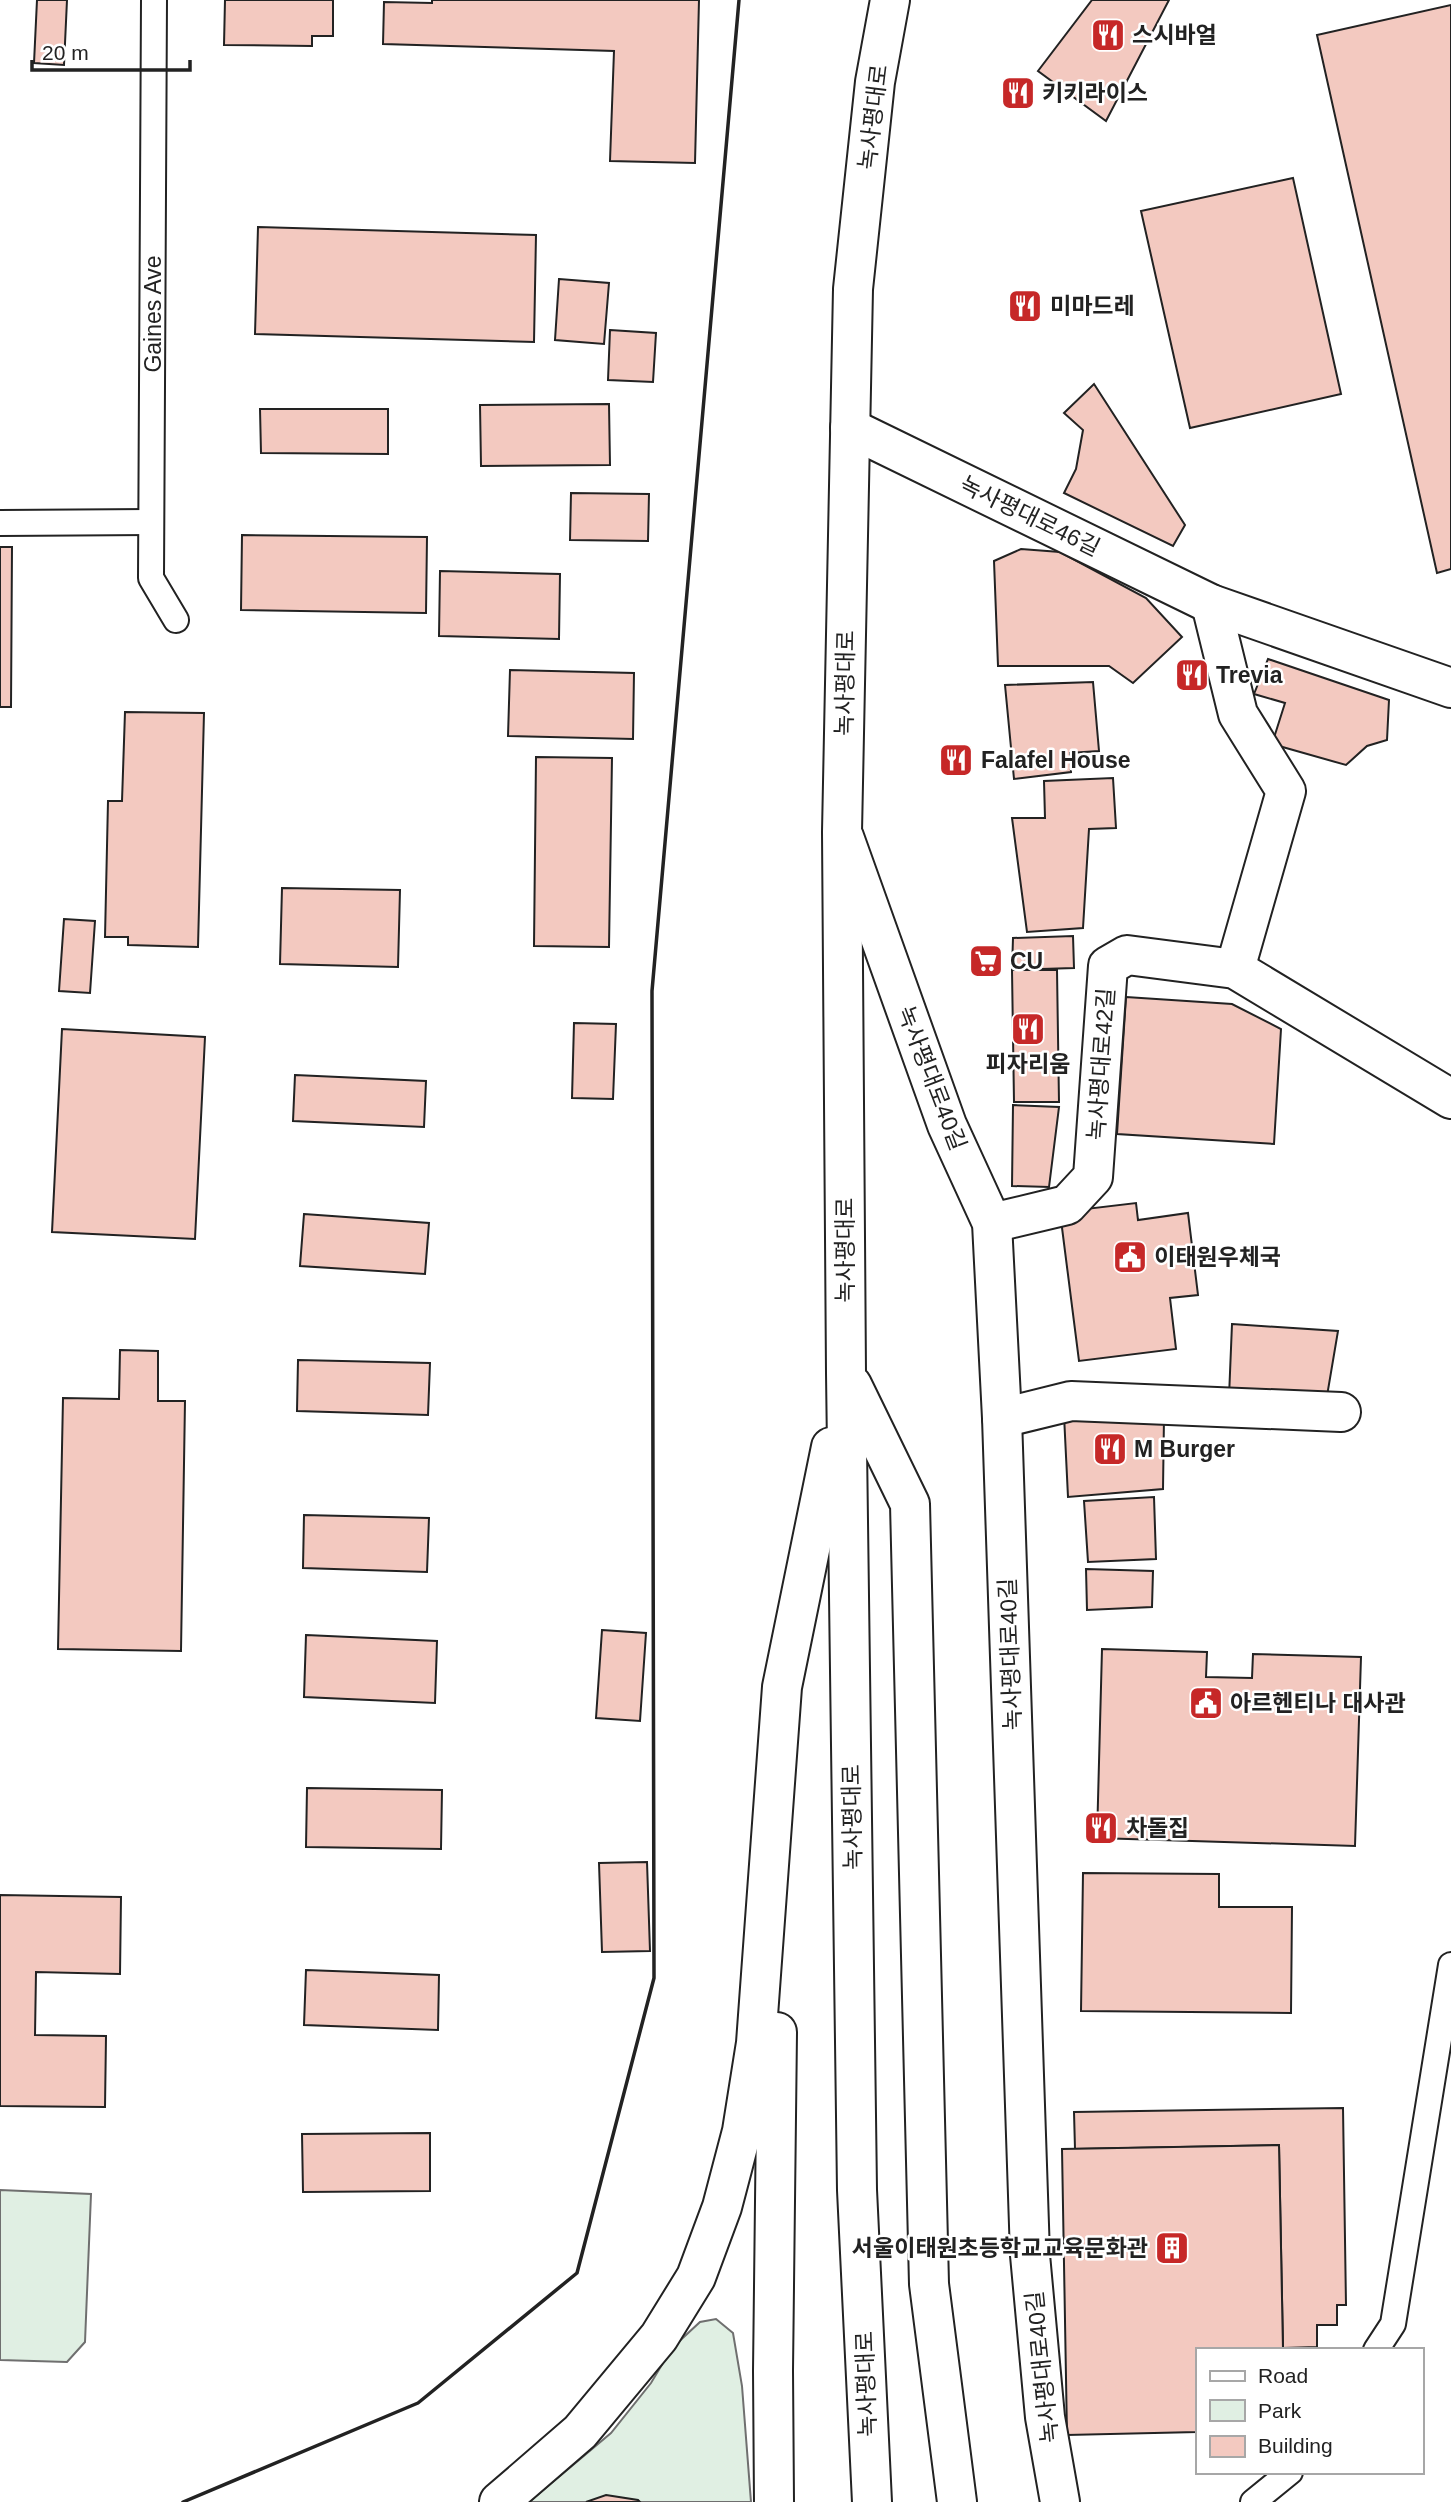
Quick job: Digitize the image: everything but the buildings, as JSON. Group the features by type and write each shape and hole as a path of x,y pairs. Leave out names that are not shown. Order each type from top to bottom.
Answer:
{"main road":[{"name":"녹사평대로","path":"872,2502 858,2190 846,1373 842,832 853,289 875,82 890,0"},
{"name":"녹사평대로46길","path":"850,428 1210,604 1451,688"},
{"path":"1210,604 1238,714 1286,792 1235,969"},
{"name":"녹사평대로40길","path":"842,832 947,1125 992,1223 1002,1418 1030,2255 1045,2417 1060,2502"},
{"name":"녹사평대로42길","path":"992,1223 1067,1205 1093,1177 1108,966 1127,955 1235,969 1451,1099"},
{"path":"499,2502 580,2432 659,2337 696,2277 722,2207 742,2131 756,2043 782,1687 846,1373"},
{"path":"846,1373 910,1504 929,2284 957,2502"},
{"path":"1002,1418 1071,1401 1341,1412"},
{"path":"774,2502 773,2371 782,1687"}],"lane":[{"name":"Gaines Ave","path":"154,0 151,578 176,620"},
{"path":"0,523 151,522"},
{"path":"1377,2348 1393,2324 1451,1965"},
{"path":"1253,2502 1288,2474"}],"green space":[{"path":"0,2190 91,2194 85,2342 67,2362 0,2360"},
{"path":"716,2319 733,2333 742,2386 751,2502 529,2502 611,2433 651,2383 672,2348 700,2322"}],"wall":[{"path":"183,2502 418,2403 577,2273 654,1978 652,991 739,0"}],"place":[{"name":"스시바얼","path":"1108,35"},
{"name":"키키라이스","path":"1018,93"},
{"name":"미마드레","path":"1025,306"},
{"name":"Trevia","path":"1192,675"},
{"name":"Falafel House","path":"956,760"},
{"name":"CU","path":"986,961"},
{"name":"피자리움","path":"1028,1029"},
{"name":"이태원우체국","path":"1130,1257"},
{"name":"M Burger","path":"1110,1449"},
{"name":"아르헨티나 대사관","path":"1206,1703"},
{"name":"차돌집","path":"1101,1828"},
{"name":"서울이태원초등학교교육문화관","path":"1172,2248"}]}
